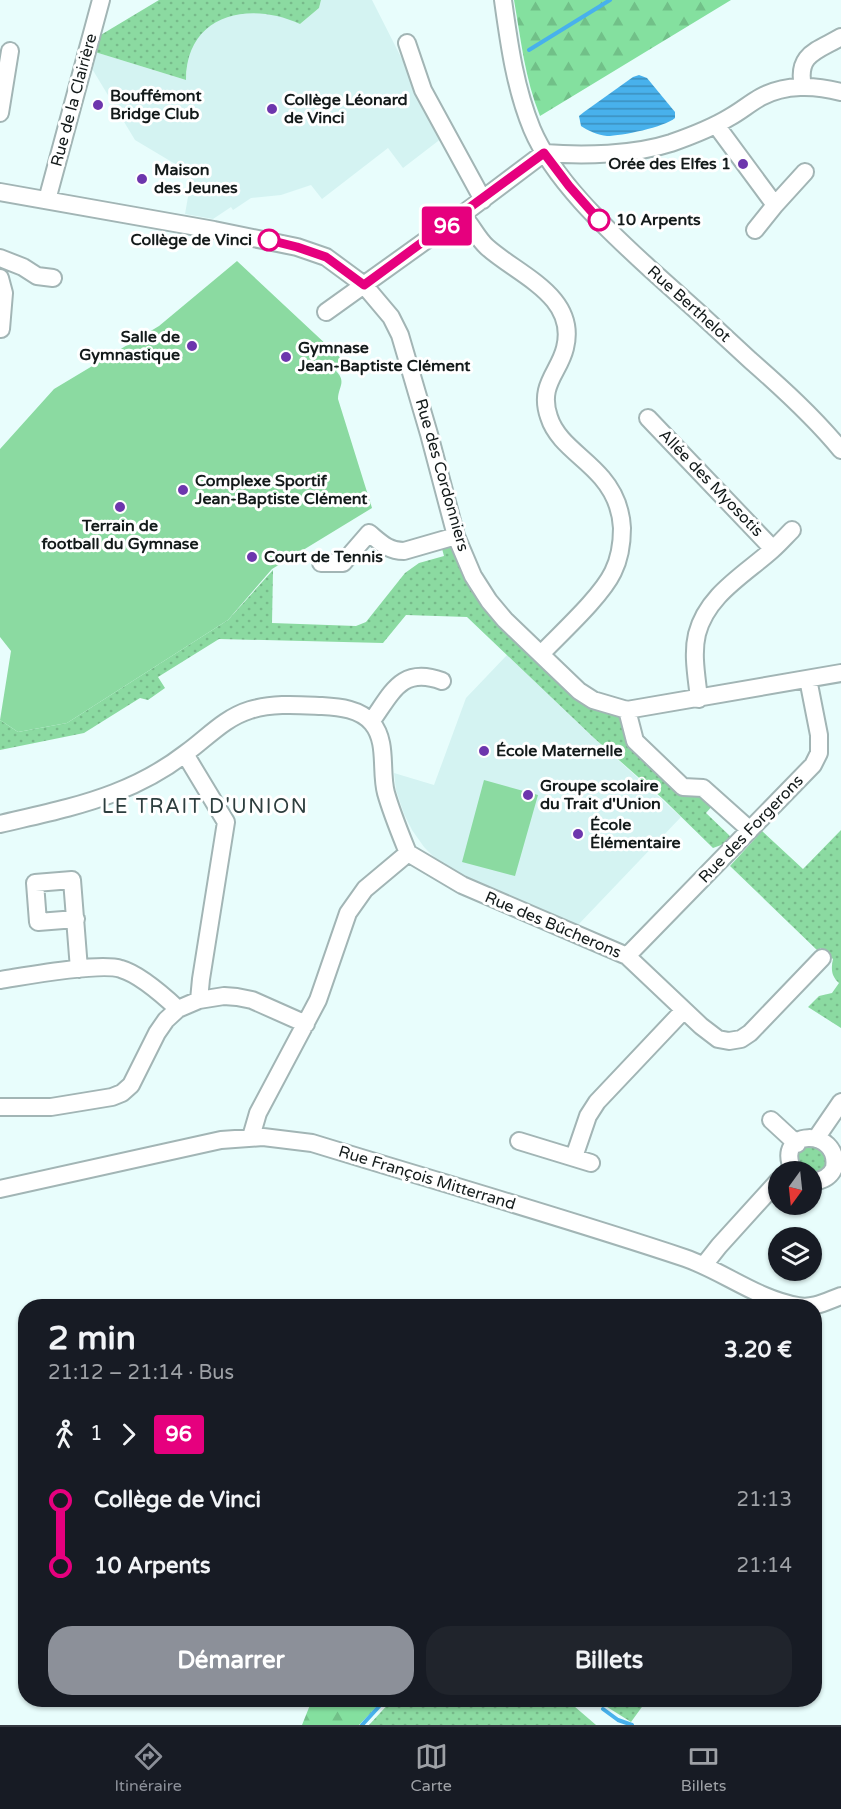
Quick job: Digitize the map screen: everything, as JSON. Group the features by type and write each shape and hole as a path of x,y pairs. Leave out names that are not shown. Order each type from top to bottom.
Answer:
{"street":[{"name":"Rue de la Clairière","path":"47,200 101,0"},
{"name":"Rue Berthelot","path":"502,0 522,101 532,130 544,153 603,225 785,392 841,450"},
{"path":"326,312 483,200 544,153 627,152 648,149 716,125 760,97 807,58 841,37"},
{"path":"407,43 423,90 483,200"},
{"path":"0,113 10,51"},
{"path":"803,87 801,67 807,58"},
{"path":"760,97 789,87 841,92"},
{"path":"716,125 775,205"},
{"path":"755,230 805,172"},
{"name":"Rue des Cordonniers","path":"0,193 214,230 297,247 326,257 364,285 390,317 405,348 456,536 473,576 505,620 586,696 605,705 627,710 841,673"},
{"path":"462,215 481,241 548,292 564,315 567,335 565,349 550,377 546,396 548,417 556,432 603,478 616,499 621,520 622,540 618,561 612,574 604,587 541,654"},
{"path":"0,258 23,267 37,276 53,278"},
{"path":"0,278 4,293 1,329"},
{"name":"Allée des Myosotis","path":"648,418 773,549"},
{"path":"699,699 695,657 697,635 705,615 726,588 792,530"},
{"path":"321,563 343,563 369,532 390,549 396,551 404,551 456,536"},
{"path":"371,722 398,686 408,678 427,675 442,681"},
{"name":"Rue des Forgerons","path":"627,956 813,765 819,753 819,735 808,679"},
{"path":"0,824 113,793 164,769 218,726 237,715 264,707 293,705 343,707 360,713 371,722 381,741 386,790 393,818 408,853 365,889 348,914 318,1000 258,1113 251,1137"},
{"path":"627,710 635,741 683,787 703,788 750,830"},
{"path":"185,754 226,822 199,1000"},
{"name":"Rue des Bûcherons","path":"408,853 462,885 627,956 718,1039 729,1041 741,1039 750,1033 822,958"},
{"path":"76,920 79,969"},
{"path":"0,980 79,969 120,968 166,997 178,1009"},
{"path":"0,1107 51,1107 112,1097 122,1093 131,1085 166,1020 178,1009 199,1000 224,996 252,1000 306,1024"},
{"path":"574,1157 588,1116 597,1102 684,1010"},
{"path":"817,1137 841,1102"},
{"path":"771,1120 797,1144"},
{"name":"Rue François Mitterrand","path":"0,1189 189,1146 251,1137 312,1143 704,1266 776,1299"},
{"path":"791,1161 797,1144 803,1139 817,1137 824,1139 834,1150 836,1164 828,1177 822,1180"},
{"path":"519,1140 591,1163"},
{"path":"704,1266 768,1192"},
{"name":"Rue François Mitterrand","path":"822,1303 841,1296"}],"shaded area":[{"name":"Collège Léonard de Vinci","path":"321,0 372,0 442,138 403,168 388,148 322,199 311,185 281,195 251,198 213,219 185,214 192,174 135,140 91,67 95,52 186,80 187,62 193,41 205,25 217,15 244,5 261,5 280,10 300,24 319,8"},
{"name":"Groupe scolaire du Trait d'Union","path":"507,655 681,817 577,926 465,877 439,862 412,830 396,790 394,773 434,785 466,698"}],"green space":[{"path":"159,0 321,0 319,8 300,24 260,13 241,14 208,27 196,40 189,58 186,80 95,52 99,36"},
{"path":"514,0 731,0 540,116 527,74"},
{"name":"Complexe Sportif Jean-Baptiste Clément","path":"237,261 345,362 336,371 341,378 338,399 372,508 272,569 228,620 67,723 18,732 0,720 11,651 0,637 0,449 54,389 159,326"},
{"path":"441,545 452,547 457,552 497,620 621,712 629,746 679,794 703,795 714,804 706,813 731,837 724,844 713,848 467,617 406,615 383,643 219,639 158,677 165,688 148,700 140,698 84,733 0,750 0,720 18,732 67,723 228,620 273,570 272,623 356,626 366,622 405,573 419,563 444,556"},
{"path":"484,780 538,795 515,876 462,862"},
{"path":"841,830 841,1028 808,1007 819,996 832,993 839,983 832,972 833,959 821,948 818,951 730,866 762,831 803,869"},
{"path":"807,1143 827,1149 826,1170 822,1171 822,1161 799,1161 801,1149"},
{"path":"309,1707 376,1707 359,1725 302,1725"},
{"path":"386,1707 575,1707 596,1725 369,1725"},
{"path":"607,1707 642,1707 631,1722"}],"water":[{"path":"639,75 647,78 675,112 675,118 653,128 614,136 597,134 581,126 579,116"}],"waterway":[{"path":"529,50 610,0"},
{"path":"362,1725 379,1707"},
{"path":"603,1709 618,1720 632,1725"}],"bus line":[{"name":"96","path":"269,240 326,257 364,285 544,153 599,220"}],"place":[{"name":"Bouffémont Bridge Club","path":"98,105"},
{"name":"Collège Léonard de Vinci","path":"272,109"},
{"name":"Orée des Elfes 1","path":"743,164"},
{"name":"Maison des Jeunes","path":"142,179"},
{"name":"10 Arpents","path":"599,220"},
{"name":"Collège de Vinci","path":"269,240"},
{"name":"Salle de Gymnastique","path":"192,346"},
{"name":"Gymnase Jean-Baptiste Clément","path":"286,357"},
{"name":"Complexe Sportif Jean-Baptiste Clément","path":"183,490"},
{"name":"Terrain de football du Gymnase","path":"120,507"},
{"name":"Court de Tennis","path":"252,557"},
{"name":"École Maternelle","path":"484,751"},
{"name":"Groupe scolaire du Trait d'Union","path":"528,795"},
{"name":"École Élémentaire","path":"578,834"}],"district":[{"name":"LE TRAIT D'UNION","path":"205,807"}]}
